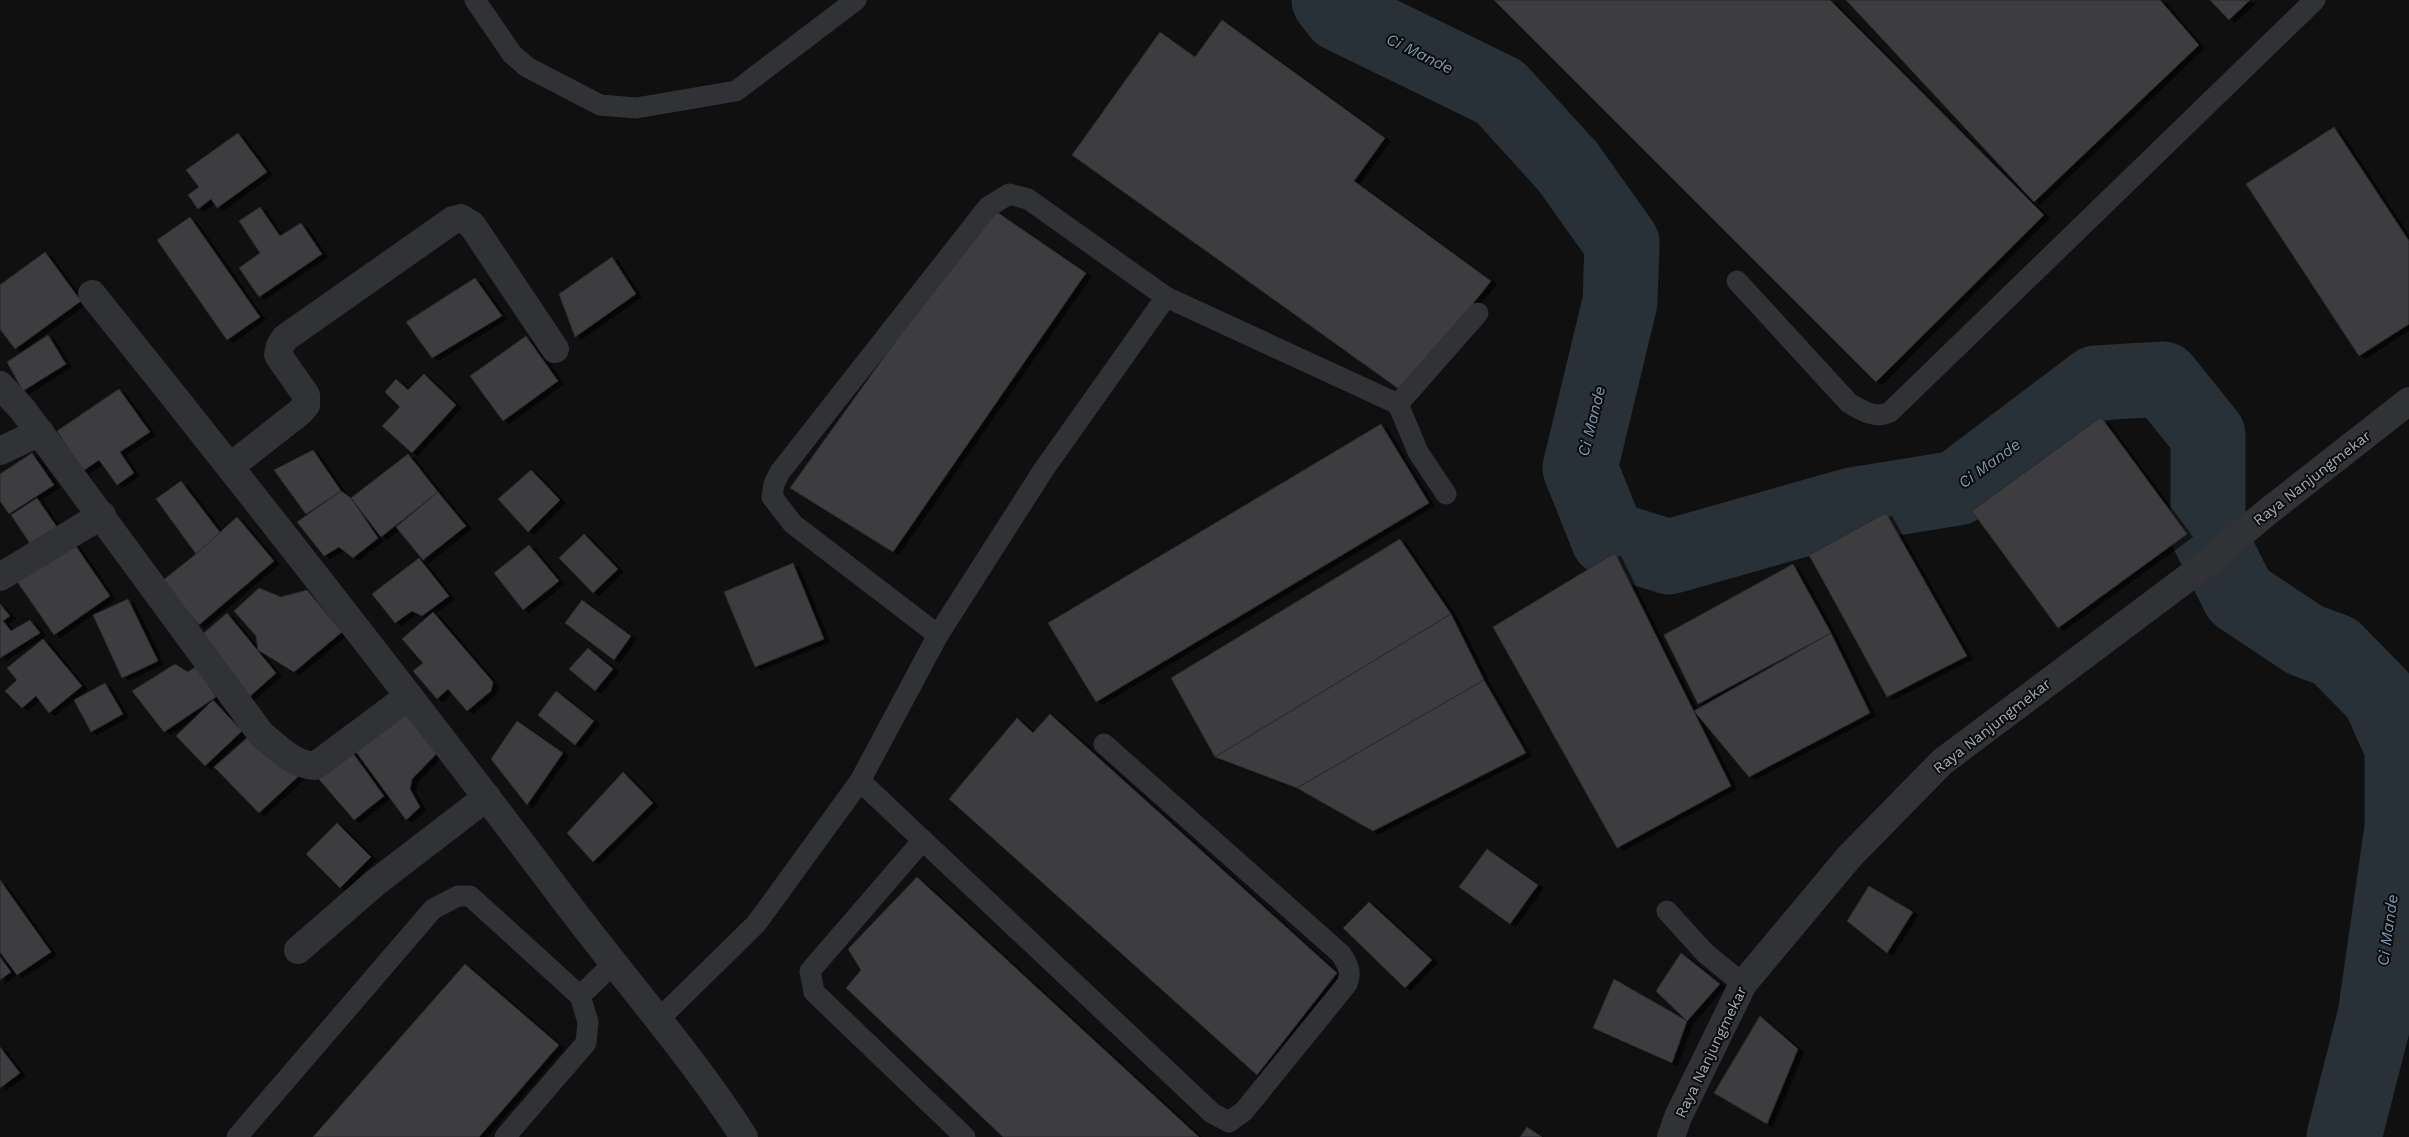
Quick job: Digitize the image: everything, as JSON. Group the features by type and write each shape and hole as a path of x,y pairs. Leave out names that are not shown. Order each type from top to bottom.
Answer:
{"street":[{"path":"231,466 300,412 306,405 306,395 278,354 285,338 453,220 461,218 472,225 555,349"},
{"path":"92,294 231,466 487,797 613,964 659,1018 711,1086 744,1137"},
{"path":"0,385 40,432 261,734 291,759 302,765 315,766 409,696"},
{"name":"Raya Nanjungmekar","path":"1671,1137 1678,1117 1743,984 1849,857 1942,762 2198,570 2266,513 2409,401"},
{"path":"0,451 40,432"},
{"path":"0,577 102,515"},
{"path":"298,950 375,883 487,797"}],"lane":[{"path":"475,0 512,54 527,67 600,105 636,108 736,90 856,0"},
{"path":"1737,281 1849,403 1881,416 1890,412 2314,0"},
{"path":"938,634 782,514 772,498 774,484 780,472 988,207 1009,194 1028,199 1166,297 1398,404 1418,452 1446,494"},
{"path":"659,1018 756,924 860,781 938,634 1044,469 1166,297"},
{"path":"1398,404 1478,313"},
{"path":"860,781 1212,1112 1229,1122 1244,1111 1339,995 1350,976 1348,964 1341,954 1104,744"},
{"path":"923,840 810,971 814,992 965,1137"},
{"path":"237,1137 433,908 458,896 470,896 580,996 588,1022 586,1043 505,1137"},
{"path":"1667,912 1701,949 1743,984"},
{"path":"580,996 613,964"}],"building":[{"path":"1494,0 1830,0 2044,215 1876,382"},
{"path":"1846,0 2160,0 2199,45 2034,202"},
{"path":"2210,0 2250,0 2229,20"},
{"path":"1222,20 1385,138 1354,181 1491,281 1403,392 1072,155 1160,32 1195,57"},
{"path":"2334,127 2409,241 2409,324 2359,356 2246,184"},
{"path":"238,133 267,172 217,208 211,199 198,209 188,195 199,187 186,170"},
{"path":"260,207 280,236 301,223 322,254 259,297 239,268 260,253 239,221"},
{"path":"991,208 1086,273 893,552 790,488"},
{"path":"190,217 260,317 227,340 157,240"},
{"path":"45,252 81,301 15,349 0,329 0,285"},
{"path":"612,257 636,294 575,337 559,294"},
{"path":"475,278 502,316 432,358 406,322"},
{"path":"48,335 66,364 23,391 7,362"},
{"path":"526,336 558,381 503,421 470,376"},
{"path":"424,374 456,405 412,453 382,426 400,407 385,392 396,379 408,390"},
{"path":"119,389 150,432 120,452 134,473 117,485 99,460 83,471 57,431"},
{"path":"2101,417 2187,534 2058,628 1972,511"},
{"path":"1381,424 1429,503 1096,702 1048,623"},
{"path":"313,450 341,491 306,514 274,470"},
{"path":"32,453 54,485 9,514 0,501 0,474"},
{"path":"408,454 438,492 381,537 351,498"},
{"path":"531,470 560,500 528,532 498,499"},
{"path":"181,481 222,535 196,554 156,499"},
{"path":"341,491 351,498 378,538 353,558 339,547 324,556 297,522"},
{"path":"438,492 466,526 423,560 396,527"},
{"path":"37,498 61,533 35,551 11,515"},
{"path":"1886,513 1967,656 1887,697 1809,555"},
{"path":"237,517 274,561 199,625 162,581 196,554"},
{"path":"584,534 618,569 593,593 559,558"},
{"path":"1400,539 1451,614 1215,757 1171,678"},
{"path":"73,542 110,596 54,635 16,580"},
{"path":"529,545 559,581 523,610 494,573"},
{"path":"1615,553 1731,786 1617,848 1493,627"},
{"path":"419,558 449,596 422,616 412,611 395,623 372,594"},
{"path":"793,563 824,639 755,667 724,592"},
{"path":"1793,564 1831,633 1698,704 1664,635"},
{"path":"259,588 281,597 307,590 342,632 294,672 258,650 256,636 234,611"},
{"path":"128,599 158,661 122,678 93,615"},
{"path":"582,600 631,636 614,660 565,623"},
{"path":"0,604 10,616 3,621 11,631 30,620 40,633 0,658"},
{"path":"433,612 493,682 491,691 467,711 448,689 437,699 413,671 423,663 402,639"},
{"path":"227,613 276,673 247,699 198,638"},
{"path":"1451,614 1484,680 1297,788 1215,757"},
{"path":"1831,633 1870,713 1749,777 1694,711"},
{"path":"43,639 82,686 49,713 36,696 22,708 5,691 17,680 7,668"},
{"path":"588,648 613,669 595,691 569,669"},
{"path":"175,664 188,672 198,665 216,697 164,732 132,691"},
{"path":"1484,680 1526,753 1373,831 1297,788"},
{"path":"105,683 123,714 91,732 74,700"},
{"path":"556,691 594,721 575,745 538,715"},
{"path":"213,700 242,731 205,766 176,736"},
{"path":"414,708 443,747 412,779 410,789 420,807 406,820 356,752"},
{"path":"1050,714 1337,973 1257,1075 949,799 1017,718 1033,733"},
{"path":"517,721 563,753 527,805 491,759"},
{"path":"255,731 303,772 259,813 214,767"},
{"path":"350,749 384,796 354,820 311,770"},
{"path":"623,772 653,803 593,862 567,833"},
{"path":"337,823 371,857 340,888 306,854"},
{"path":"1487,849 1538,885 1510,924 1459,887"},
{"path":"917,877 1199,1137 1003,1137 846,988 861,970 848,949"},
{"path":"0,880 51,952 17,975 0,952"},
{"path":"1869,886 1913,912 1887,953 1847,921"},
{"path":"1369,902 1432,960 1405,988 1343,928"},
{"path":"1681,953 1720,984 1687,1021 1656,991"},
{"path":"0,957 11,972 0,980"},
{"path":"465,964 559,1045 479,1137 313,1137"},
{"path":"1614,979 1687,1021 1672,1063 1593,1028"},
{"path":"1760,1016 1798,1049 1767,1124 1714,1093"},
{"path":"0,1047 20,1073 0,1088"},
{"path":"1527,1127 1542,1137 1520,1137"}],"waterway":[{"name":"Ci Mande","path":"1329,0 1340,14 1500,92 1568,167 1622,243 1620,302 1580,468 1608,538 1669,557 1852,505 1957,488 2096,383 2163,379 2208,435 2208,534 2239,596 2305,640 2335,651 2379,696 2402,747 2402,828 2375,1016 2344,1137"}]}
